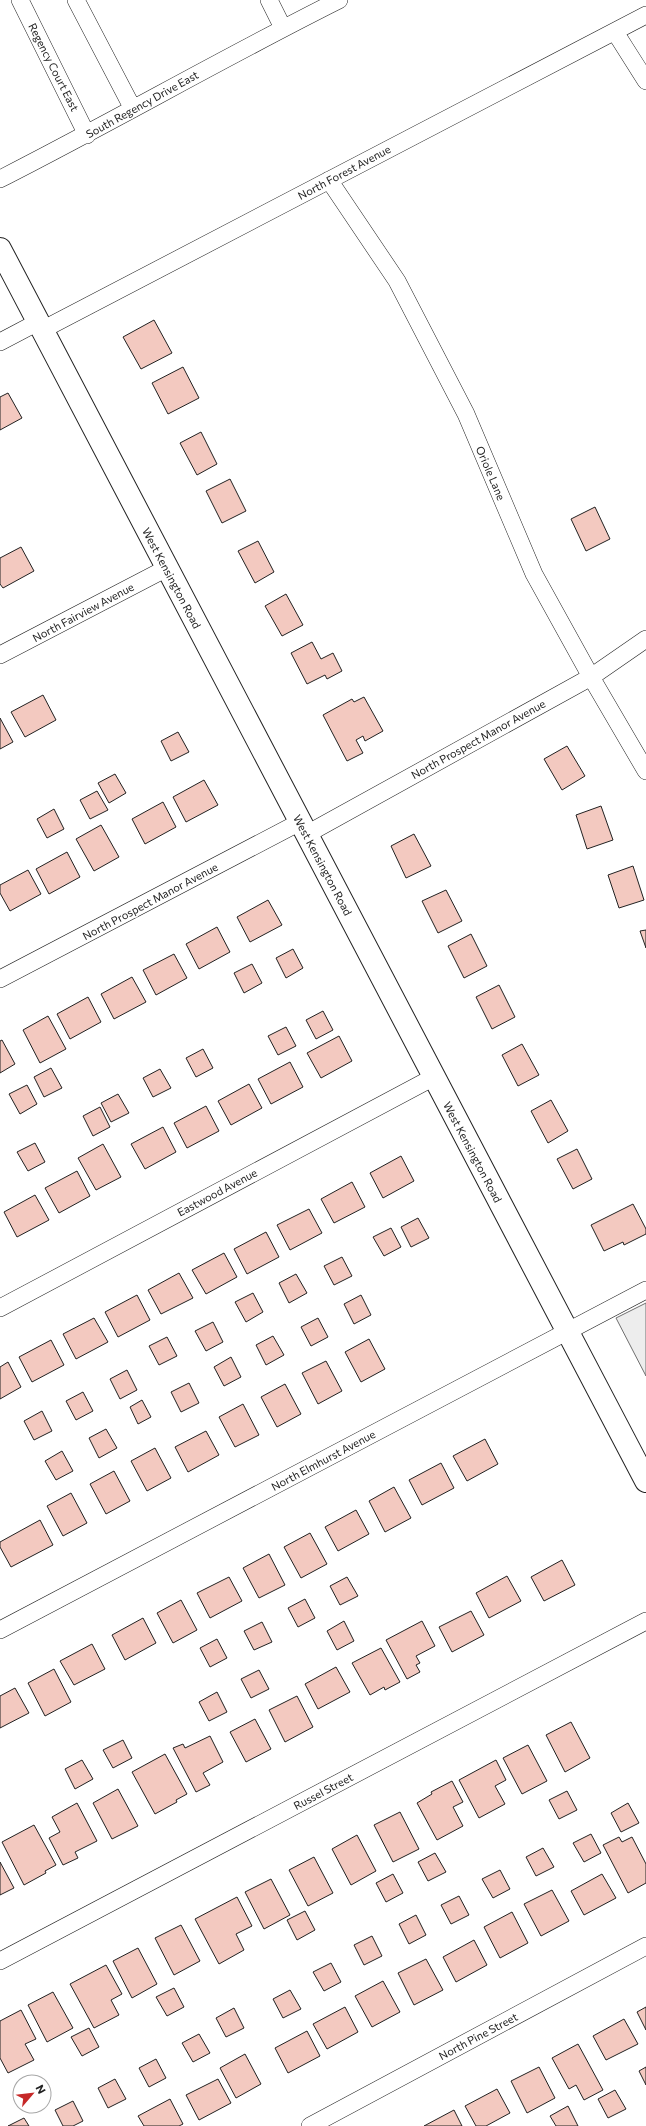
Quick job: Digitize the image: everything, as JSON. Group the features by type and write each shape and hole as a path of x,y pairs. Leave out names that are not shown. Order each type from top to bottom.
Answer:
{"main road":[{"name":"West Kensington Road","path":"0,249 646,1481"}],"street":[{"name":"Regency Court East","path":"20,0 87,135"},
{"path":"76,0 133,109"},
{"path":"269,0 283,28"},
{"name":"South Regency Drive East","path":"0,179 87,135 332,2"},
{"name":"North Forest Avenue","path":"0,342 40,326 329,180 646,15"},
{"path":"615,32 646,81"},
{"name":"Oriole Lane","path":"329,180 398,282 466,414 534,574 591,677 646,771"},
{"name":"North Fairview Avenue","path":"0,656 167,568"},
{"name":"North Prospect Manor Avenue","path":"0,980 303,828 591,677 646,639"},
{"name":"Eastwood Avenue","path":"0,1308 434,1077"},
{"name":"North Elmhurst Avenue","path":"0,1630 646,1290"},
{"name":"Russel Street","path":"0,1961 646,1621"},
{"name":"North Pine Street","path":"310,2126 646,1946"}],"shaded area":[{"path":"646,1303 646,1376 616,1318"}],"building":[{"path":"154,320 172,353 141,369 123,337"},
{"path":"183,367 199,398 168,414 152,383"},
{"path":"8,393 22,418 0,430 0,397"},
{"path":"201,432 217,464 197,475 180,443"},
{"path":"230,479 246,511 222,523 206,491"},
{"path":"595,507 610,539 586,551 571,519"},
{"path":"258,541 274,572 255,583 238,551"},
{"path":"21,547 34,571 3,588 0,584 0,558"},
{"path":"286,594 303,625 282,636 265,606"},
{"path":"312,642 321,659 333,653 342,671 327,679 325,675 307,684 291,653"},
{"path":"43,695 56,720 25,737 11,712"},
{"path":"364,697 383,731 365,741 363,736 356,740 363,753 347,761 323,715 352,699 354,702"},
{"path":"0,718 13,742 0,749"},
{"path":"178,732 189,752 171,761 161,741"},
{"path":"567,746 585,776 562,790 544,759"},
{"path":"115,774 126,793 109,803 98,783"},
{"path":"204,780 218,805 186,822 173,797"},
{"path":"97,791 108,810 90,819 80,800"},
{"path":"163,802 176,827 145,844 132,819"},
{"path":"601,806 613,840 587,849 576,815"},
{"path":"54,809 64,829 47,838 37,819"},
{"path":"101,825 119,857 94,871 76,839"},
{"path":"414,834 431,866 406,878 391,846"},
{"path":"67,852 80,877 49,894 36,869"},
{"path":"633,866 644,900 619,908 608,875"},
{"path":"28,870 41,894 10,911 0,893 0,885"},
{"path":"446,890 462,921 438,933 422,901"},
{"path":"268,900 282,925 250,942 237,917"},
{"path":"217,927 230,952 199,969 186,944"},
{"path":"646,930 646,948 640,931"},
{"path":"471,934 487,966 464,978 448,946"},
{"path":"293,949 303,968 286,978 276,958"},
{"path":"174,954 187,978 156,995 143,970"},
{"path":"252,964 262,983 244,993 234,973"},
{"path":"132,977 146,1002 114,1019 101,994"},
{"path":"499,985 515,1017 492,1029 476,997"},
{"path":"88,997 101,1022 70,1039 57,1014"},
{"path":"323,1011 333,1030 316,1039 306,1020"},
{"path":"48,1016 66,1049 40,1063 23,1030"},
{"path":"286,1027 296,1046 278,1055 268,1036"},
{"path":"339,1036 352,1061 321,1078 307,1053"},
{"path":"2,1040 15,1064 0,1073 0,1041"},
{"path":"522,1044 539,1075 518,1086 502,1055"},
{"path":"203,1049 213,1068 196,1077 186,1058"},
{"path":"290,1062 303,1087 271,1104 258,1079"},
{"path":"51,1068 62,1088 44,1097 34,1077"},
{"path":"160,1069 171,1088 153,1097 143,1078"},
{"path":"249,1084 262,1108 231,1125 218,1101"},
{"path":"27,1085 37,1104 20,1114 9,1094"},
{"path":"118,1094 129,1113 111,1122 101,1103"},
{"path":"551,1100 568,1131 548,1143 531,1111"},
{"path":"206,1106 219,1131 187,1148 174,1123"},
{"path":"100,1107 110,1127 93,1136 83,1116"},
{"path":"163,1127 176,1152 145,1169 131,1144"},
{"path":"35,1143 45,1162 28,1171 17,1152"},
{"path":"103,1144 121,1177 96,1190 78,1158"},
{"path":"577,1149 592,1179 573,1189 557,1159"},
{"path":"401,1156 414,1181 383,1198 370,1173"},
{"path":"77,1171 90,1196 59,1213 45,1188"},
{"path":"352,1182 365,1207 334,1223 321,1199"},
{"path":"35,1195 49,1220 17,1237 4,1212"},
{"path":"633,1204 646,1229 646,1234 624,1245 623,1242 604,1251 591,1225"},
{"path":"309,1209 322,1233 290,1250 277,1225"},
{"path":"418,1218 429,1238 411,1247 401,1227"},
{"path":"391,1228 401,1247 384,1256 373,1237"},
{"path":"266,1232 279,1257 247,1274 234,1249"},
{"path":"224,1253 237,1277 206,1294 192,1270"},
{"path":"342,1257 352,1276 334,1285 324,1266"},
{"path":"179,1273 193,1298 161,1314 148,1290"},
{"path":"296,1274 307,1293 289,1303 279,1283"},
{"path":"253,1293 263,1312 246,1322 235,1302"},
{"path":"137,1295 150,1320 118,1337 105,1312"},
{"path":"361,1295 371,1315 354,1324 344,1304"},
{"path":"94,1318 108,1342 76,1359 63,1334"},
{"path":"318,1318 328,1337 311,1346 301,1327"},
{"path":"213,1322 223,1342 206,1351 195,1331"},
{"path":"273,1336 284,1355 266,1365 256,1345"},
{"path":"167,1337 177,1356 159,1365 149,1346"},
{"path":"369,1339 385,1369 361,1382 345,1352"},
{"path":"51,1340 64,1365 32,1382 19,1357"},
{"path":"231,1357 241,1377 224,1386 214,1367"},
{"path":"326,1361 342,1391 318,1404 302,1373"},
{"path":"8,1362 21,1387 0,1399 0,1367"},
{"path":"127,1370 137,1390 120,1399 110,1379"},
{"path":"189,1383 199,1403 181,1412 171,1392"},
{"path":"285,1384 301,1414 277,1427 261,1397"},
{"path":"83,1392 93,1411 76,1420 66,1401"},
{"path":"142,1400 151,1417 138,1424 130,1407"},
{"path":"243,1404 259,1435 235,1447 219,1417"},
{"path":"42,1411 52,1431 34,1440 24,1421"},
{"path":"106,1429 117,1448 99,1458 89,1438"},
{"path":"206,1431 219,1455 188,1472 175,1447"},
{"path":"485,1439 498,1464 467,1481 453,1456"},
{"path":"155,1448 171,1478 147,1491 131,1461"},
{"path":"62,1451 73,1471 56,1480 45,1461"},
{"path":"441,1463 454,1488 422,1505 409,1480"},
{"path":"114,1471 130,1501 106,1514 90,1484"},
{"path":"394,1487 411,1518 385,1532 369,1501"},
{"path":"71,1493 87,1523 63,1536 47,1506"},
{"path":"356,1510 369,1534 338,1551 325,1527"},
{"path":"40,1520 53,1545 11,1567 0,1547 0,1542"},
{"path":"310,1533 327,1564 301,1578 284,1547"},
{"path":"269,1554 285,1585 259,1598 243,1568"},
{"path":"562,1560 575,1585 544,1601 531,1577"},
{"path":"507,1576 521,1601 489,1618 476,1593"},
{"path":"229,1577 242,1601 210,1618 197,1593"},
{"path":"347,1577 358,1596 340,1605 330,1586"},
{"path":"305,1599 315,1618 298,1627 288,1608"},
{"path":"181,1600 197,1630 173,1643 157,1613"},
{"path":"471,1611 484,1635 452,1652 439,1627"},
{"path":"143,1618 156,1643 125,1660 112,1635"},
{"path":"344,1621 354,1641 337,1650 327,1631"},
{"path":"422,1621 435,1646 416,1656 420,1663 416,1665 420,1672 407,1679 386,1640"},
{"path":"262,1622 272,1642 254,1650 244,1631"},
{"path":"217,1639 227,1658 210,1667 200,1648"},
{"path":"92,1644 105,1669 74,1685 60,1661"},
{"path":"381,1648 400,1682 385,1690 384,1687 370,1695 352,1663"},
{"path":"336,1667 350,1692 318,1709 305,1684"},
{"path":"54,1669 71,1702 45,1716 28,1683"},
{"path":"259,1670 269,1689 251,1698 241,1679"},
{"path":"15,1688 29,1713 0,1728 0,1696"},
{"path":"217,1692 227,1712 209,1721 199,1702"},
{"path":"297,1696 313,1727 285,1742 269,1710"},
{"path":"255,1719 271,1749 246,1762 230,1732"},
{"path":"571,1722 590,1758 565,1772 546,1735"},
{"path":"210,1736 223,1762 203,1773 210,1785 196,1792 173,1748 183,1744 185,1748"},
{"path":"123,1740 132,1758 113,1768 103,1750"},
{"path":"528,1745 547,1781 522,1794 503,1758"},
{"path":"165,1754 187,1794 176,1800 177,1802 155,1814 132,1772"},
{"path":"82,1760 93,1779 75,1789 65,1769"},
{"path":"496,1760 506,1780 495,1786 505,1804 479,1818 459,1780"},
{"path":"452,1781 463,1802 453,1807 463,1826 437,1840 417,1803 432,1794 431,1792"},
{"path":"118,1789 138,1826 112,1839 93,1803"},
{"path":"567,1791 577,1810 559,1819 549,1800"},
{"path":"77,1803 97,1841 75,1852 78,1858 63,1865 49,1838 60,1832 52,1817"},
{"path":"628,1803 639,1823 621,1832 611,1813"},
{"path":"400,1812 419,1849 393,1862 374,1825"},
{"path":"34,1825 56,1865 45,1871 46,1873 24,1885 2,1842"},
{"path":"591,1834 601,1853 584,1862 573,1843"},
{"path":"357,1835 376,1871 351,1885 332,1849"},
{"path":"619,1837 622,1842 632,1837 646,1864 646,1883 628,1893 603,1845"},
{"path":"543,1848 554,1867 536,1876 526,1857"},
{"path":"435,1853 446,1872 428,1881 418,1862"},
{"path":"314,1857 333,1893 308,1906 289,1870"},
{"path":"0,1862 14,1888 0,1895"},
{"path":"500,1870 510,1889 493,1898 482,1879"},
{"path":"393,1874 403,1893 386,1902 376,1883"},
{"path":"602,1874 616,1898 584,1915 571,1891"},
{"path":"271,1879 290,1915 264,1929 245,1892"},
{"path":"552,1890 569,1921 541,1936 524,1904"},
{"path":"459,1896 469,1915 451,1924 441,1905"},
{"path":"237,1897 252,1926 236,1934 244,1950 219,1964 195,1919"},
{"path":"305,1911 315,1930 297,1940 287,1920"},
{"path":"512,1912 528,1943 500,1958 484,1927"},
{"path":"416,1915 426,1935 409,1944 399,1924"},
{"path":"181,1925 200,1961 174,1975 155,1938"},
{"path":"372,1936 382,1956 364,1965 354,1945"},
{"path":"474,1940 487,1965 456,1982 443,1957"},
{"path":"138,1948 157,1984 132,1998 113,1961"},
{"path":"426,1959 443,1990 414,2005 398,1973"},
{"path":"331,1963 341,1982 324,1991 313,1972"},
{"path":"106,1965 122,1994 111,2000 119,2015 94,2028 70,1984"},
{"path":"383,1981 400,2012 372,2027 355,1996"},
{"path":"174,1988 184,2007 167,2016 156,1997"},
{"path":"290,1990 301,2009 283,2018 273,1999"},
{"path":"53,1992 73,2028 47,2042 28,2005"},
{"path":"345,2007 358,2032 327,2049 313,2024"},
{"path":"646,2007 646,2030 637,2012"},
{"path":"234,2008 244,2028 226,2037 216,2018"},
{"path":"21,2010 36,2039 25,2044 34,2060 8,2073 0,2058 0,2021"},
{"path":"624,2019 638,2044 606,2060 593,2036"},
{"path":"89,2028 99,2047 82,2056 71,2037"},
{"path":"307,2031 320,2056 288,2073 275,2048"},
{"path":"199,2034 210,2053 193,2062 182,2043"},
{"path":"578,2044 603,2090 584,2100 576,2085 569,2089 552,2058"},
{"path":"245,2054 261,2084 236,2098 220,2068"},
{"path":"156,2059 166,2078 149,2087 139,2068"},
{"path":"539,2067 555,2098 527,2113 511,2081"},
{"path":"646,2067 646,2085 639,2071"},
{"path":"115,2079 126,2099 108,2108 98,2088"},
{"path":"218,2079 231,2103 199,2120 186,2095"},
{"path":"497,2089 510,2113 486,2126 476,2126 465,2106"},
{"path":"615,2090 626,2109 608,2118 598,2099"},
{"path":"170,2099 183,2124 179,2126 144,2126 138,2116"},
{"path":"73,2101 83,2121 73,2126 63,2126 55,2110"},
{"path":"568,2106 578,2126 556,2126 550,2116"},
{"path":"454,2110 462,2126 424,2126"},
{"path":"24,2118 29,2126 8,2126"}]}
